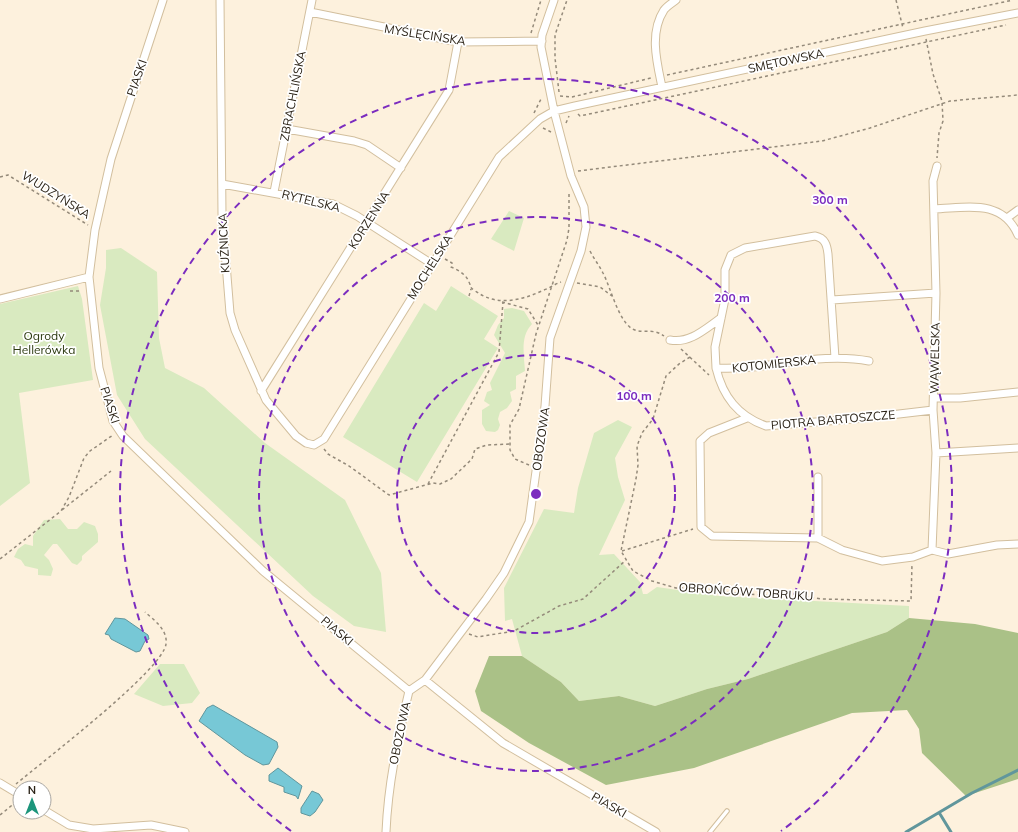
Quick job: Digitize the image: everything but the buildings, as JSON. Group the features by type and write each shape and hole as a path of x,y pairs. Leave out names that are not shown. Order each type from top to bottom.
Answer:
{"street":[{"name":"PIASKI","path":"163,0 111,159 95,230 89,278 99,368 112,418 119,431 263,571 409,691"},
{"name":"KUŹNICKA","path":"220,0 222,184 225,260 230,313 235,330 261,390 272,408 296,436 310,445 322,441"},
{"name":"ZBRACHLIŃSKA","path":"274,192 312,0"},
{"path":"542,41 554,0"},
{"path":"662,87 656,52 656,30 664,10 676,0"},
{"name":"MYŚLĘCIŃSKA","path":"310,12 458,42 542,41"},
{"name":"SMĘTOWSKA","path":"554,111 925,31 1018,13"},
{"name":"OBOZOWA","path":"386,832 387,804 392,769 409,691 425,680 462,632 504,573 530,522 545,406 550,338 584,241 586,227 584,207 570,171 554,111 541,47 542,41"},
{"name":"KORZENNA","path":"261,390 449,90 458,42"},
{"name":"MOCHELSKA","path":"322,441 499,157 540,119 554,111"},
{"path":"287,129 354,141 367,146 401,168"},
{"name":"WĄWELSKA","path":"932,550 936,453 933,410 936,293 933,181 937,166"},
{"name":"RYTELSKA","path":"222,184 274,192 333,204 367,222 432,264"},
{"path":"934,209 984,208 997,211 1007,218 1018,235"},
{"path":"1007,218 1018,210"},
{"name":"KOTOMIERSKA","path":"835,358 832,300 826,244 821,238 806,238 745,248 734,252 729,259 725,270 725,299 714,347 716,368 766,366 835,358 854,358 869,361"},
{"path":"0,299 89,278"},
{"path":"832,300 936,293"},
{"path":"670,340 680,341 688,339 721,318"},
{"name":"PIOTRA BARTOSZCZE","path":"716,368 719,382 729,401 747,418 766,426 933,410"},
{"path":"934,398 967,398 1018,392"},
{"path":"747,418 709,433 700,441 701,527 712,536 818,538 842,550 882,561 913,557 932,550 948,554 997,545 1018,544"},
{"path":"936,453 1018,448"},
{"path":"818,477 818,538"},
{"name":"PIASKI","path":"425,680 502,743 656,832"},
{"path":"0,783 10,789"},
{"path":"52,815 69,825 93,829 151,825 185,832"}],"lane":[{"path":"710,832 727,810"}],"path":[{"path":"530,37 541,0"},
{"path":"567,0 555,35 555,58 560,92 557,93 560,97 572,97 660,76 1013,0"},
{"path":"896,0 904,36"},
{"path":"576,113 580,116 1010,24"},
{"path":"925,31 942,104 943,121 939,133 937,166"},
{"path":"570,171 822,141 870,128 950,101 1018,95"},
{"path":"532,116 542,97"},
{"path":"565,126 567,119 572,113"},
{"path":"542,127 554,133"},
{"name":"WUDZYŃSKA","path":"0,177 8,175 95,230"},
{"path":"537,466 523,464 515,459 509,444 510,425 521,402 530,356 567,240 569,228 570,192"},
{"path":"584,241 603,274 613,298 627,324 635,330 646,330"},
{"path":"438,255 452,263 451,266 464,274 471,289 493,301 528,309 536,318 539,327"},
{"path":"469,296 471,289"},
{"path":"428,484 499,352 502,302"},
{"path":"690,357 675,367 666,376 653,419 642,433 637,446 638,465 636,479 621,551 701,527"},
{"path":"61,511 69,497 84,458 90,451 119,431"},
{"path":"322,441 328,454 353,469 389,495 428,484 446,483 472,459 476,449 487,445 509,444"},
{"path":"0,559 111,471"},
{"name":"OBROŃCÓW TOBRUKU","path":"621,551 633,571 652,581 676,588 700,587 719,592 762,595 792,594 822,599 911,601 913,557"},
{"path":"462,632 478,637 514,631 559,606 583,599 626,560"},
{"path":"10,789 126,692 159,658 165,649 166,636 156,622 145,612"},
{"path":"0,815 12,805"}],"green space":[{"path":"509,211 524,218 514,251 491,239"},
{"path":"121,248 157,272 159,338 165,368 204,388 265,443 345,500 381,573 386,632 354,626 313,596 145,439 117,395 100,305 106,268 106,250"},
{"name":"Ogrody Hellerówka","path":"78,286 82,299 93,380 19,393 30,483 0,506 0,304"},
{"path":"451,286 498,316 484,339 498,348 417,482 343,437 424,303 436,311"},
{"path":"512,308 524,311 532,324 528,329 524,340 525,371 516,376 516,389 510,392 512,401 507,408 500,412 498,419 500,425 498,430 495,432 486,431 482,424 482,410 490,405 484,401 487,392 492,390 490,383 505,353 494,335 498,325 504,318 504,309"},
{"path":"618,420 632,427 615,458 618,477 625,500 599,555 614,554 640,582 643,594 647,594 657,587 719,596 909,606 909,618 887,632 748,679 707,689 655,706 619,696 579,701 561,682 522,656 512,619 505,621 504,588 544,509 574,513 578,488 594,433"},
{"path":"60,519 68,529 77,529 84,522 95,526 98,534 98,542 82,556 82,560 77,565 72,563 57,544 53,544 44,555 49,560 53,569 51,576 38,575 38,569 25,566 21,560 14,557 18,549 25,544 33,546 33,536 44,520"},
{"path":"909,618 975,624 1018,633 1018,779 966,796 922,753 919,729 907,710 852,713 694,768 606,785 529,743 481,711 475,691 489,656 522,656 561,682 579,701 619,696 655,706 707,689 748,679 887,632"},
{"path":"160,664 184,664 200,693 192,703 163,706 134,694"}],"water":[{"path":"115,618 125,619 148,635 149,639 145,641 140,651 136,652 111,639 109,635 105,634"},
{"path":"213,705 277,742 278,747 269,764 263,765 245,755 199,721 207,708"},
{"path":"278,768 302,786 298,799 296,796 284,792 284,787 269,781 269,775"},
{"path":"312,791 319,794 323,800 315,812 310,816 301,813 301,808"}],"waterway":[{"path":"906,832 972,793 1018,770"},
{"path":"940,814 951,832"}]}
